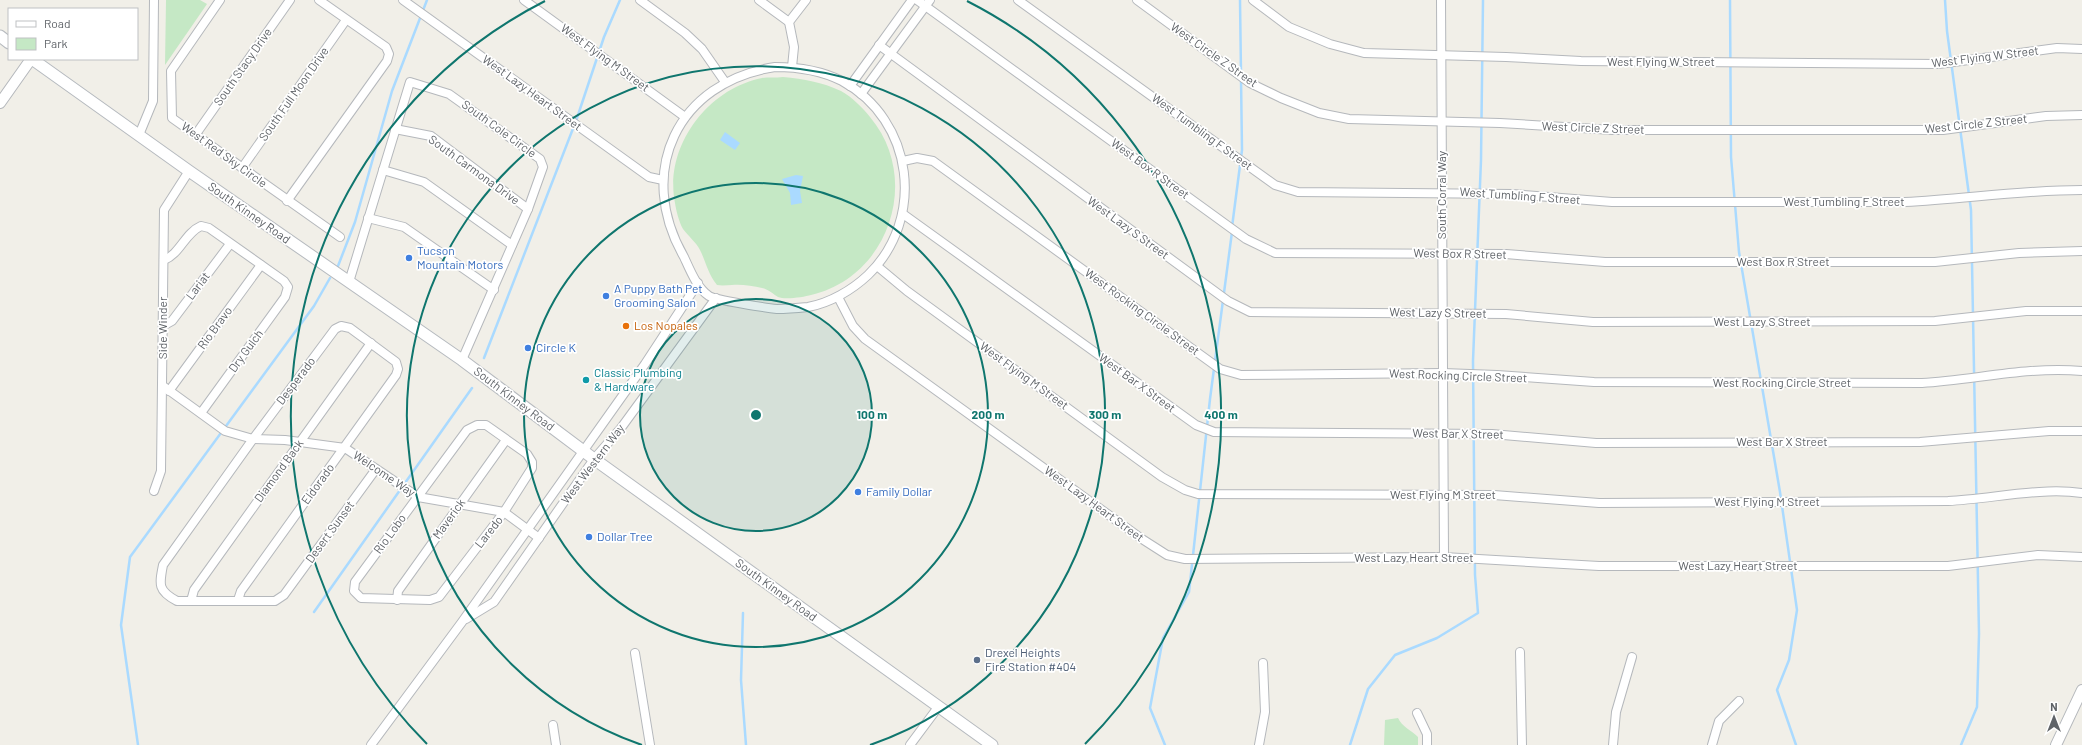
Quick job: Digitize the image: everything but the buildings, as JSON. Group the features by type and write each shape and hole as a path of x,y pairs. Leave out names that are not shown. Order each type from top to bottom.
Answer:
{"main road":[{"path":"0,36 8,42"},
{"name":"South Kinney Road","path":"33,60 189,171 462,360 594,459 992,745"}],"street":[{"path":"139,135 154,101 154,0"},
{"name":"West Red Sky Circle","path":"220,0 171,71 172,118 287,201 340,237"},
{"name":"South Stacy Drive","path":"196,134 290,0"},
{"path":"287,201 387,61 389,54 386,47 319,0"},
{"name":"West Lazy Heart Street","path":"403,0 649,177 663,180"},
{"name":"West Flying M Street","path":"524,0 686,117"},
{"path":"640,0 685,33 702,49 725,82"},
{"path":"759,0 789,22 794,47 792,67"},
{"path":"789,22 806,0"},
{"path":"850,86 912,0"},
{"name":"West Box R Street","path":"917,0 928,3 1246,240 1275,253 1506,254 1605,262 1935,262 2019,253 2082,251"},
{"name":"West Tumbling F Street","path":"1018,0 1275,185 1298,192 1442,192 1512,194 1612,202 1905,202 1950,200 1994,194 2082,190"},
{"name":"West Circle Z Street","path":"1137,0 1250,83 1281,98 1319,113 1349,119 1500,123 1613,130 1943,130 2046,116 2082,115"},
{"name":"West Flying W Street","path":"1253,0 1289,27 1330,44 1364,53 1581,61 1939,64 2057,48 2082,49"},
{"name":"South Corral Way","path":"1441,0 1443,313 1442,434 1444,557"},
{"path":"861,94 928,3"},
{"name":"South Full Moon Drive","path":"242,168 346,20"},
{"name":"West Lazy S Street","path":"879,45 1228,301 1250,312 1506,314 1593,322 1660,322 1935,321 2026,311 2082,311"},
{"path":"0,103 31,60"},
{"path":"792,67 822,73 850,86 861,94 885,120 894,135 903,161 906,190 903,214 893,242 877,266 859,283 838,297 808,307 776,309 710,297 698,283 672,235 665,211 663,180 669,151 674,136 686,117 706,96 725,82 757,70 792,67"},
{"name":"South Cole Circle","path":"395,129 410,82 449,94 540,159 543,166 528,209 494,290 462,360"},
{"path":"348,282 395,129"},
{"name":"South Carmona Drive","path":"395,129 431,136 528,209"},
{"name":"West Rocking Circle Street","path":"903,161 917,158 933,161 1220,369 1241,375 1443,373 1497,375 1594,382 1922,383 2009,374 2082,371"},
{"path":"383,170 424,182 512,245"},
{"name":"Side Winder","path":"154,491 161,471 166,389 164,326 164,210 189,171"},
{"name":"West Bar X Street","path":"903,214 1196,425 1214,432 1492,434 1596,443 1920,442 2036,432 2082,431"},
{"path":"368,218 404,228 494,290"},
{"path":"164,260 170,257 194,229 201,226 209,228 261,265"},
{"name":"Lariat","path":"164,326 172,321 230,244"},
{"name":"Dry Gulch","path":"201,413 285,297 288,287 284,281 261,265"},
{"name":"Rio Bravo","path":"166,389 261,265"},
{"name":"West Flying M Street","path":"877,266 907,291 1162,477 1185,490 1198,494 1494,495 1614,503 1948,501 1978,500 2044,492 2082,492"},
{"name":"West Western Way","path":"371,745 462,622 582,450 645,364 698,283"},
{"name":"West Lazy Heart Street","path":"838,297 853,326 865,339 1142,539 1167,555 1186,559 1444,557 1599,566 1948,566 2038,555 2082,557"},
{"name":"West Western Way","path":"462,622 494,602 594,459 621,428 716,298"},
{"name":"Desperado","path":"284,595 276,601 176,601 165,595 159,583 163,566 253,439 335,329 341,326 350,328 371,343"},
{"name":"Eldorado","path":"238,600 241,591 396,375 398,369 396,362 371,343"},
{"name":"Diamond Back","path":"191,601 194,590 371,343"},
{"name":"Welcome Way","path":"166,389 225,431 253,439 285,440 300,444 345,448 418,497 504,512 539,538"},
{"name":"Rio Lobo","path":"397,600 361,598 354,591 355,582 467,430 477,425 486,425 506,440"},
{"name":"Laredo","path":"397,600 430,600 438,597 504,512 532,468 532,462 527,454 506,440"},
{"name":"Maverick","path":"397,600 398,591 506,440"},
{"name":"Desert Sunset","path":"284,595 376,469"},
{"path":"1520,652 1522,745"},
{"path":"635,653 650,745"},
{"path":"1614,745 1616,712 1632,657"},
{"path":"1259,745 1265,712 1263,663"},
{"path":"2056,745 2082,690"},
{"path":"1712,745 1719,721 1739,701"},
{"path":"910,745 939,706"},
{"path":"1417,713 1427,734 1427,745"},
{"path":"552,725 556,745"},
{"path":"2052,745 2061,732"}],"green space":[{"path":"166,0 200,0 207,4 165,65"},
{"path":"783,77 813,81 827,85 849,96 864,110 886,142 894,168 895,196 889,222 878,247 860,268 838,285 811,295 790,298 778,297 762,288 739,285 717,285 709,272 698,247 683,229 675,206 673,182 676,161 683,142 694,124 707,108 724,94 742,84 762,78"},
{"path":"1398,718 1404,726 1418,737 1418,745 1384,745 1385,720"}],"water":[{"path":"725,132 740,143 735,150 720,140"},
{"path":"796,175 803,176 800,191 802,203 791,205 790,193 782,179"}],"waterway":[{"path":"338,266 355,222 392,91 427,0"},
{"path":"576,121 604,37 620,0"},
{"path":"1240,0 1241,73"},
{"path":"1350,745 1368,689 1395,655 1437,638 1478,613 1475,575 1473,361 1481,160 1483,0"},
{"path":"1730,0 1731,157 1739,252 1780,492 1797,610 1789,660 1777,690 1796,745"},
{"path":"1945,0 1947,31 1971,210 1979,634 1977,707 1961,745"},
{"path":"1232,227 1242,150 1241,78"},
{"path":"484,358 574,126"},
{"path":"1165,745 1150,708 1163,638 1189,592 1210,399 1232,232"},
{"path":"138,745 121,625 130,557 314,306 330,278"},
{"path":"314,612 472,388"},
{"path":"743,613 741,680 746,745"}],"place":[{"name":"Tucson Mountain Motors","path":"409,258"},
{"name":"A Puppy Bath Pet Grooming Salon","path":"606,296"},
{"name":"Los Nopales","path":"626,326"},
{"name":"Circle K","path":"528,348"},
{"name":"Classic Plumbing & Hardware","path":"586,380"},
{"name":"Family Dollar","path":"858,492"},
{"name":"Dollar Tree","path":"589,537"},
{"name":"Drexel Heights Fire Station #404","path":"977,660"}]}
